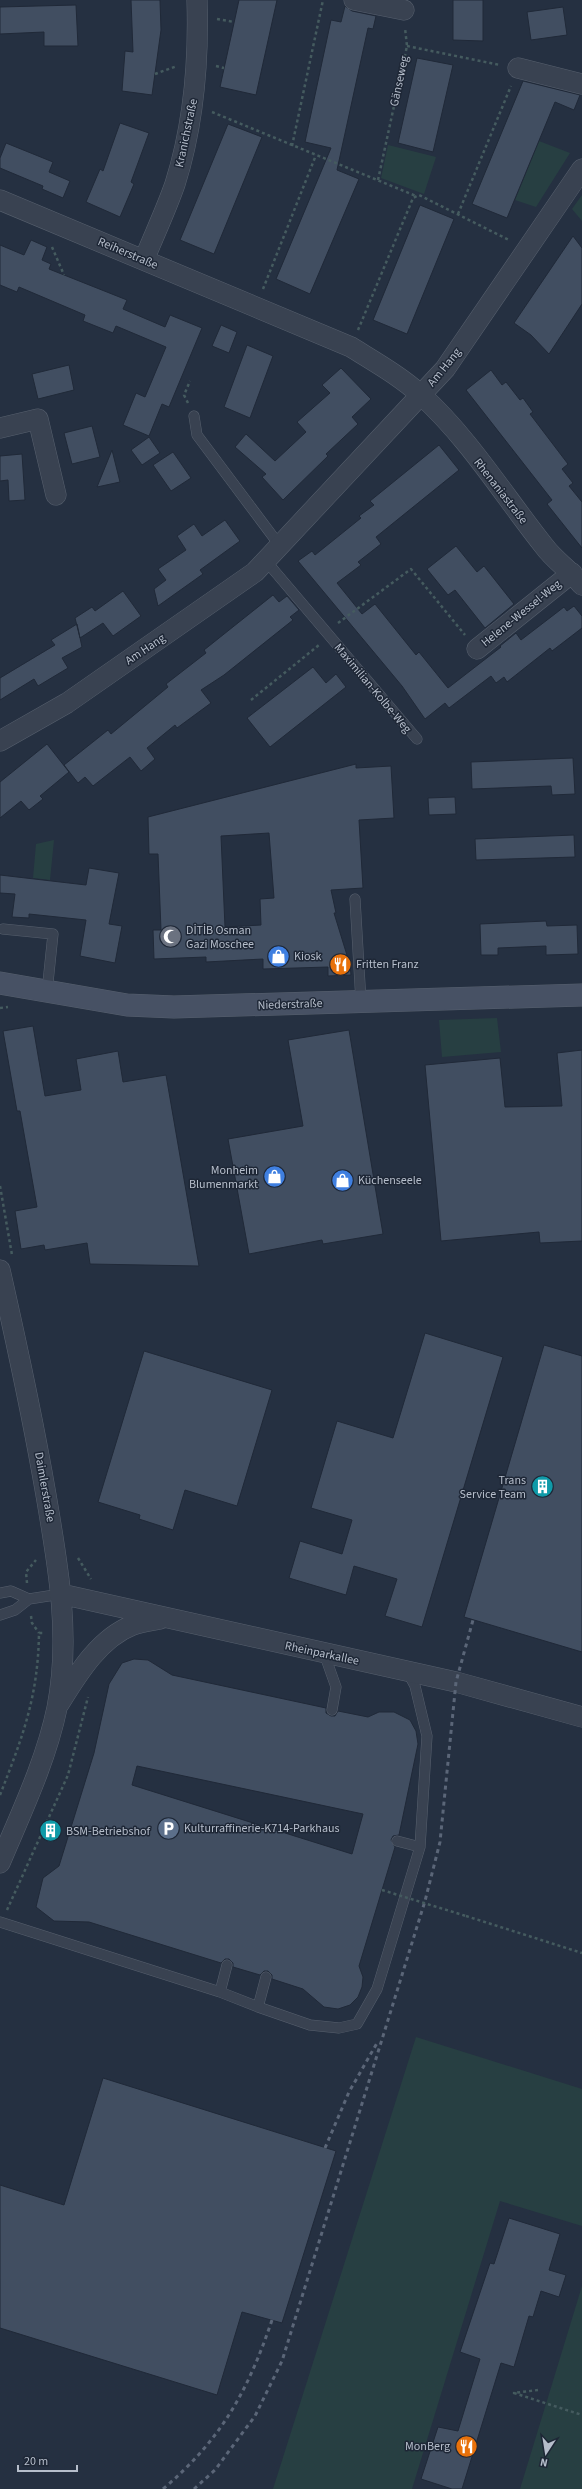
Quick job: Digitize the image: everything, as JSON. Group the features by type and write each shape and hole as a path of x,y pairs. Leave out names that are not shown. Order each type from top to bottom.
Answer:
{"street":[{"name":"Kranichstraße","path":"144,260 175,183 193,103 198,70 197,0"},
{"path":"354,0 404,10"},
{"path":"518,68 582,84"},
{"name":"Am Hang","path":"0,741 67,703 241,583 266,560 445,369 582,169"},
{"name":"Reiherstraße","path":"0,200 351,347 395,375 421,395"},
{"name":"Rhenaniastraße","path":"421,395 450,425 545,549 577,579"},
{"path":"0,428 38,419 56,495"},
{"name":"Helene-Wessel-Weg","path":"477,649 577,579"},
{"name":"Niederstraße","path":"0,983 127,1005 181,1007 582,995"},
{"name":"Daimlerstraße","path":"0,1270 31,1407 61,1594 63,1633 57,1708 24,1806 0,1863"},
{"name":"Rheinparkallee","path":"61,1594 456,1682 582,1716"},
{"name":"Daimlerstraße","path":"57,1708 80,1673 111,1638 133,1625 165,1618"}],"lane":[{"path":"194,416 197,435 280,546"},
{"name":"Maximilian-Kolbe-Weg","path":"266,560 417,739"},
{"path":"355,899 361,1002"},
{"path":"3,929 52,934 47,992"},
{"path":"0,1593 11,1591 29,1598 61,1594"},
{"path":"0,1615 15,1610 29,1598"},
{"path":"324,1653 336,1687 332,1710"},
{"path":"3,1918 220,1992 258,2008 310,2025 339,2028 357,2024 377,1989 420,1847 427,1736 415,1686 407,1672"},
{"path":"397,1841 420,1847"},
{"path":"220,1992 228,1966"},
{"path":"258,2008 266,1977"}],"path":[{"path":"292,146 323,0"},
{"name":"Gänseweg","path":"378,180 407,46 518,68"},
{"path":"155,74 179,66"},
{"path":"458,214 518,68"},
{"path":"193,103 292,146 417,195 527,249"},
{"path":"255,308 316,155"},
{"path":"351,347 417,195"},
{"path":"52,247 64,275"},
{"path":"190,381 184,395 194,416"},
{"name":"Helene-Wessel-Weg","path":"328,634 411,569 477,649"},
{"name":"Maximilian-Kolbe-Weg","path":"250,700 328,634"},
{"path":"3,1918 68,1775 89,1691"},
{"path":"382,1890 582,1953"},
{"path":"538,2390 514,2393 582,2415"}],"green space":[{"path":"539,141 570,153 536,207 515,200"},
{"path":"388,145 436,157 424,194 381,178"},
{"path":"582,195 582,221 572,209"},
{"path":"54,840 50,880 33,878 36,844"},
{"path":"497,1018 501,1052 442,1057 439,1020"},
{"path":"416,2037 582,2089 582,2226 500,2201 412,2489 273,2489"},
{"path":"582,2286 582,2489 520,2489"}],"building":[{"path":"131,0 160,0 161,30 152,95 122,91 125,51 133,52"},
{"path":"239,0 277,0 256,95 220,87"},
{"path":"453,0 483,0 483,41 453,40"},
{"path":"76,5 78,46 44,46 44,32 0,34 0,7"},
{"path":"345,6 352,11 376,16 373,29 368,28 337,170 359,179 310,294 276,279 331,148 305,142 331,20 341,22"},
{"path":"563,7 567,35 531,40 527,12"},
{"path":"417,58 453,65 433,152 398,143"},
{"path":"523,81 580,95 574,110 555,102 507,218 472,204"},
{"path":"120,123 149,133 131,182 134,184 120,217 86,202 100,169 103,171"},
{"path":"228,124 262,137 214,254 180,240"},
{"path":"6,143 53,162 49,172 70,181 63,198 42,189 43,186 0,168 0,158"},
{"path":"420,205 454,219 407,334 373,320"},
{"path":"573,236 582,248 582,304 549,354 531,335 514,323"},
{"path":"31,240 47,247 42,260 51,264 49,269 127,300 123,309 165,327 170,315 202,328 169,407 162,404 149,436 123,425 136,393 145,397 166,347 116,326 113,333 83,321 85,315 19,287 17,292 0,285 0,245 24,255"},
{"path":"221,325 237,332 229,353 212,346"},
{"path":"247,345 273,356 250,418 224,407"},
{"path":"69,365 74,390 38,399 32,374"},
{"path":"341,368 371,399 352,417 358,424 326,454 328,456 283,500 262,477 266,474 235,447 246,434 275,461 306,432 297,422 330,393 322,385"},
{"path":"491,370 502,385 506,382 520,400 523,398 533,412 530,414 568,464 562,469 573,483 569,486 582,502 582,548 547,504 552,500 466,390"},
{"path":"92,426 100,457 72,464 64,433"},
{"path":"149,437 160,453 142,465 131,450"},
{"path":"439,445 459,470 376,537 381,544 358,562 361,565 337,583 362,614 375,604 416,655 419,652 448,688 501,647 500,646 516,633 521,640 564,607 567,611 574,606 582,616 582,628 552,651 550,648 507,682 504,677 496,683 491,676 449,708 445,703 425,719 402,686 298,561 312,551 315,555 361,518 359,516 374,505 370,501"},
{"path":"112,450 120,482 97,487"},
{"path":"173,452 191,478 171,491 153,465"},
{"path":"22,454 25,500 9,501 8,480 0,481 0,456"},
{"path":"225,520 240,541 200,570 203,574 158,606 154,589 166,580 158,569 186,550 177,536 194,524 202,536"},
{"path":"456,546 477,572 484,566 514,604 485,628 455,590 448,595 427,569"},
{"path":"123,591 141,616 113,636 103,623 80,638 75,618 92,607 95,611"},
{"path":"273,595 279,602 287,596 299,610 290,617 293,620 224,675 201,690 211,703 177,728 175,725 147,748 155,759 141,771 130,757 93,786 85,777 78,783 64,765 108,730 111,734 168,687 166,684 206,653 204,650"},
{"path":"77,624 82,647 62,658 68,668 38,686 34,679 0,700 0,678 55,645 51,640"},
{"path":"313,667 326,683 336,674 346,687 270,747 247,718"},
{"path":"47,744 69,772 40,796 43,799 29,810 21,801 0,818 0,782"},
{"path":"573,758 575,794 552,795 551,786 472,789 471,762"},
{"path":"356,764 356,768 391,766 394,818 359,820 363,888 331,890 336,913 334,913 350,965 351,975 328,976 328,967 263,969 263,959 206,962 206,957 154,959 153,930 161,930 158,854 149,854 148,817","holes":["269,833 274,898 260,899 261,925 225,927 221,836"]},
{"path":"455,797 456,814 429,815 428,798"},
{"path":"574,835 575,857 476,860 475,839"},
{"path":"89,868 119,873 109,924 122,926 115,963 80,956 86,920 29,914 29,918 12,917 15,894 0,893 0,875 86,885"},
{"path":"546,921 547,926 577,925 578,954 546,955 546,946 498,948 498,955 481,955 480,924"},
{"path":"33,1026 45,1096 81,1090 76,1059 118,1051 123,1082 166,1075 199,1266 90,1264 87,1243 45,1250 44,1245 21,1249 15,1211 37,1207 20,1111 17,1111 3,1031"},
{"path":"349,1030 383,1234 323,1244 322,1240 249,1254 228,1139 303,1126 288,1040"},
{"path":"582,1050 582,1241 540,1243 539,1232 441,1241 425,1065 500,1058 505,1107 562,1106 557,1053"},
{"path":"425,1333 503,1357 422,1627 385,1616 397,1579 354,1566 346,1595 289,1578 300,1541 342,1554 352,1520 311,1508 337,1421 393,1438"},
{"name":"Trans Service Team","path":"544,1345 582,1356 582,1652 464,1617"},
{"path":"144,1351 272,1390 237,1506 185,1490 173,1530 139,1519 140,1515 98,1502"},
{"name":"Kulturraffinerie-K714-Parkhaus","path":"134,1659 148,1660 172,1675 326,1708 326,1713 331,1716 335,1716 338,1711 368,1717 379,1712 394,1712 410,1720 416,1731 418,1744 399,1835 393,1836 391,1840 395,1847 359,1966 363,1977 362,1987 358,1997 350,2005 338,2009 324,2007 303,1989 272,1979 272,1975 268,1971 264,1971 260,1975 233,1967 233,1963 229,1959 225,1959 221,1963 89,1922 54,1921 36,1907 43,1878 59,1866 94,1753 109,1684 122,1663","holes":["137,1766 363,1814 352,1854 132,1785"]},
{"path":"103,2078 336,2151 282,2323 242,2312 217,2395 0,2328 0,2185 64,2205"},
{"path":"509,2218 560,2234 549,2270 566,2275 559,2297 541,2291 533,2317 529,2316 514,2367 501,2363 462,2489 452,2489 421,2479 438,2427 458,2431 480,2359 460,2352 490,2263 494,2264"}],"railway":[{"path":"194,2489 215,2470 255,2416 282,2361 425,1901 440,1842 456,1682 473,1620"},
{"path":"325,2148 349,2092 377,2043"},
{"path":"163,2489 201,2452 217,2433 230,2413 253,2369 272,2320"}],"place":[{"name":"DİTİB Osman Gazi Moschee","path":"170,937"},
{"name":"Kiosk","path":"279,956"},
{"name":"Fritten Franz","path":"340,964"},
{"name":"Monheim Blumenmarkt","path":"274,1177"},
{"name":"Küchenseele","path":"343,1180"},
{"name":"Trans Service Team","path":"542,1487"},
{"name":"Kulturraffinerie-K714-Parkhaus","path":"169,1828"},
{"name":"BSM-Betriebshof","path":"51,1831"},
{"name":"MonBerg","path":"466,2446"}]}
